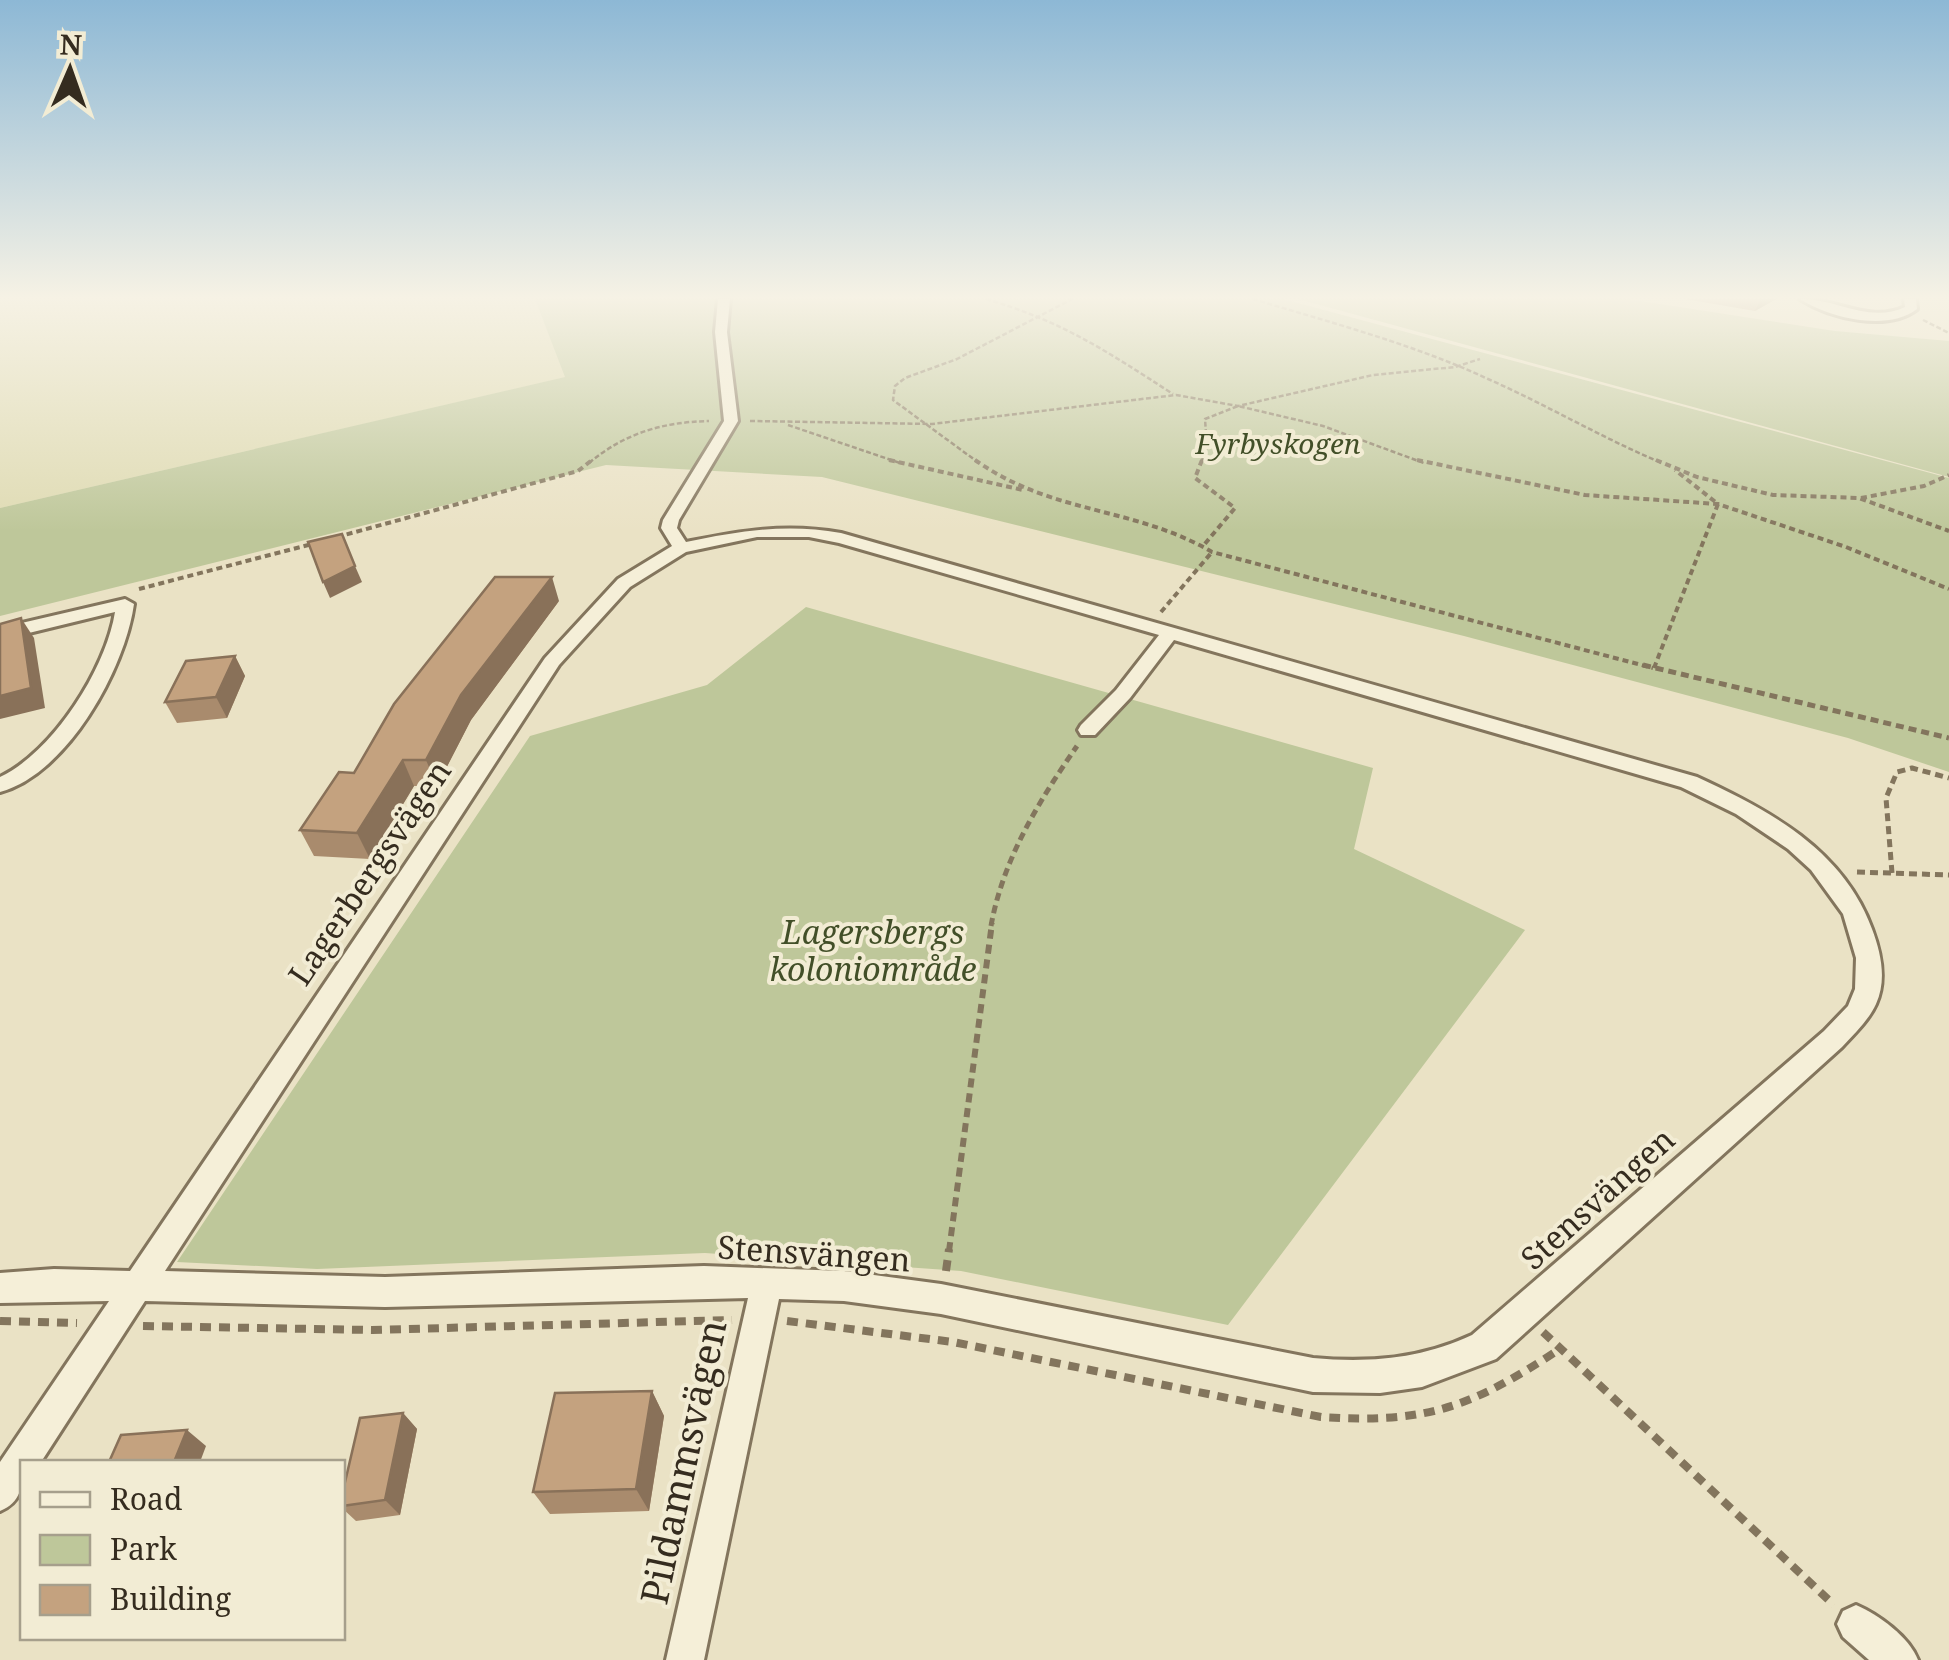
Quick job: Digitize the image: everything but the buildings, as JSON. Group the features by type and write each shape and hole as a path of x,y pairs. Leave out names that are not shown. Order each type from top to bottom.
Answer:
{"street":[{"path":"682,548 669,528 670,520 731,421 726,376"},
{"name":"Stensvängen","path":"0,1288 54,1284 385,1292 704,1281 844,1286 942,1299 1314,1375 1357,1380 1443,1367 1484,1347 1833,1039 1864,1003 1870,979 1862,932 1851,908 1825,871 1806,852 1751,812 1688,782 855,542 809,532 730,535 682,548"},
{"name":"Lagerbergsvägen","path":"21,1460 552,662 624,583 682,548"},
{"path":"0,634 125,604 121,636 53,748 28,772 0,784"},
{"path":"1088,730 1123,694 1161,629"},
{"name":"Pildammsvägen","path":"685,1660 768,1283"},
{"name":"Lagerbergsvägen","path":"0,1492 20,1461"},
{"path":"1856,1624 1899,1660"}],"path":[{"path":"909,376 896,386 892,400 932,424 968,456 1027,491"},
{"path":"1147,376 1176,395"},
{"path":"1203,546 1235,508 1195,478 1207,448 1206,418 1238,406 1368,376"},
{"path":"1482,376 1594,435 1697,477 1756,492 1859,498 1924,486 1949,474"},
{"path":"331,539 578,471 600,458 612,444 688,421 932,424 1176,395 1324,426 1436,467 1585,495 1718,504 1846,547 1949,589"},
{"path":"781,422 874,457 1027,491 1186,535 1212,552 1654,668 1949,738"},
{"path":"1668,464 1718,504"},
{"path":"1859,498 1949,531"},
{"path":"1654,668 1718,504"},
{"path":"125,604 125,598 139,590 312,544"},
{"path":"1161,629 1183,582 1212,552"},
{"path":"942,1299 992,920 1014,852 1045,794 1088,730"},
{"path":"1892,873 1886,798 1897,772 1912,768 1949,778"},
{"path":"1825,871 1949,874"},
{"path":"1523,1312 1798,1575 1856,1624"},
{"path":"0,1321 372,1330 759,1319 837,1324 953,1342 1321,1417 1369,1422 1420,1418 1462,1408 1508,1384 1560,1349"}],"shaded area":[{"path":"0,376 566,377 0,508"}],"green space":[{"name":"Fyrbyskogen","path":"1571,376 1949,478 1949,772 1848,738 1464,636 822,477 606,465 0,616 0,508 565,377"},
{"path":"1581,376 1949,376 1949,477"},
{"name":"Lagersbergs koloniområde","path":"806,607 1373,768 1354,849 1525,930 1228,1325 961,1271 705,1253 317,1269 177,1262 530,736 707,685"}]}
